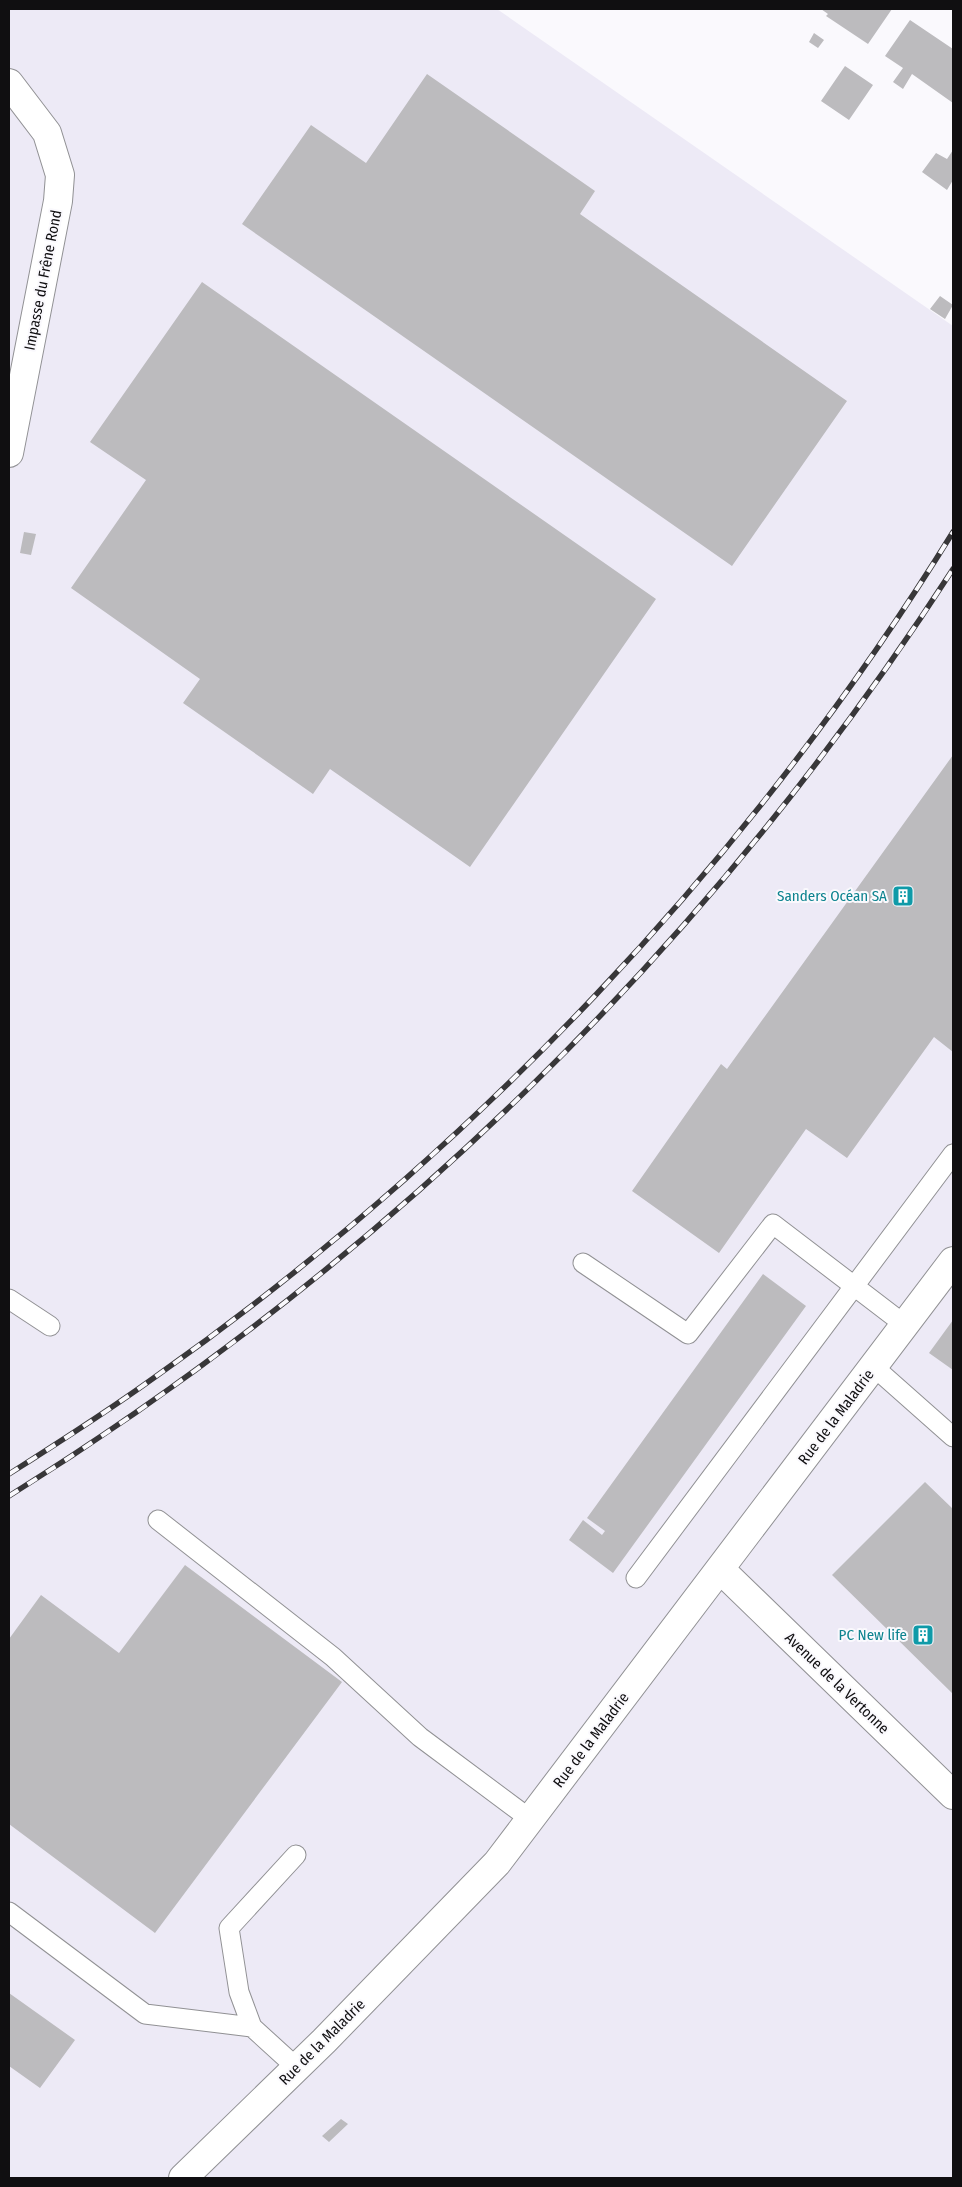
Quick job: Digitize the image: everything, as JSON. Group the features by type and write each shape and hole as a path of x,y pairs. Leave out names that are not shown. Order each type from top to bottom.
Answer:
{"street":[{"name":"Impasse du Frêne Rond","path":"9,83 20,114 47,133 60,175 58,201 9,453"},
{"name":"Rue de la Maladrie","path":"183,2178 297,2068 497,1863 721,1570 953,1261"},
{"name":"Avenue de la Vertonne","path":"721,1570 953,1795"}],"lane":[{"path":"636,1578 953,1154"},
{"path":"583,1263 688,1334 773,1224 905,1325"},
{"path":"9,1299 50,1326"},
{"path":"874,1367 953,1438"},
{"path":"158,1520 333,1657 420,1737 530,1819"},
{"path":"296,1855 229,1928 239,1992 252,2027 297,2068"},
{"path":"9,1912 145,2014 252,2027"}],"shaded area":[{"path":"9,9 497,9 953,326 953,2178 9,2178"}],"building":[{"path":"821,9 892,9 868,44 826,16 828,14"},
{"path":"910,20 953,49 953,103 912,74 903,89 893,82 903,68 885,56"},
{"path":"814,33 824,40 818,48 809,42"},
{"path":"845,66 873,85 849,120 821,101"},
{"path":"427,74 595,191 580,214 847,401 732,566 242,224 311,125 366,163"},
{"path":"953,150 953,180 947,190 922,172 936,153 947,159"},
{"path":"202,282 656,599 470,867 330,769 313,794 183,703 200,679 71,588 146,480 90,442"},
{"path":"940,296 953,305 945,319 930,309"},
{"path":"24,532 36,534 31,555 20,553"},
{"name":"Sanders Océan SA","path":"953,755 953,1052 934,1037 847,1158 806,1129 719,1253 632,1191 721,1064 727,1069"},
{"path":"763,1274 806,1306 613,1573 569,1540 583,1520 602,1535 605,1531 587,1518"},
{"path":"953,1320 953,1370 929,1353"},
{"name":"PC New life","path":"925,1482 953,1509 953,1694 832,1575"},
{"path":"185,1565 342,1682 155,1933 9,1824 9,1639 41,1595 119,1653"},
{"path":"9,1993 75,2040 40,2088 9,2066"},
{"path":"341,2119 348,2124 329,2142 322,2136"}],"railway":[{"path":"9,1474 137,1390 272,1290 384,1197 493,1098 596,994 695,885 787,771 873,654 953,532"},
{"path":"9,1496 149,1404 283,1304 411,1198 532,1085 648,965 756,839 858,707 953,569"}],"place":[{"name":"Sanders Océan SA","path":"903,896"},
{"name":"PC New life","path":"923,1635"}]}
